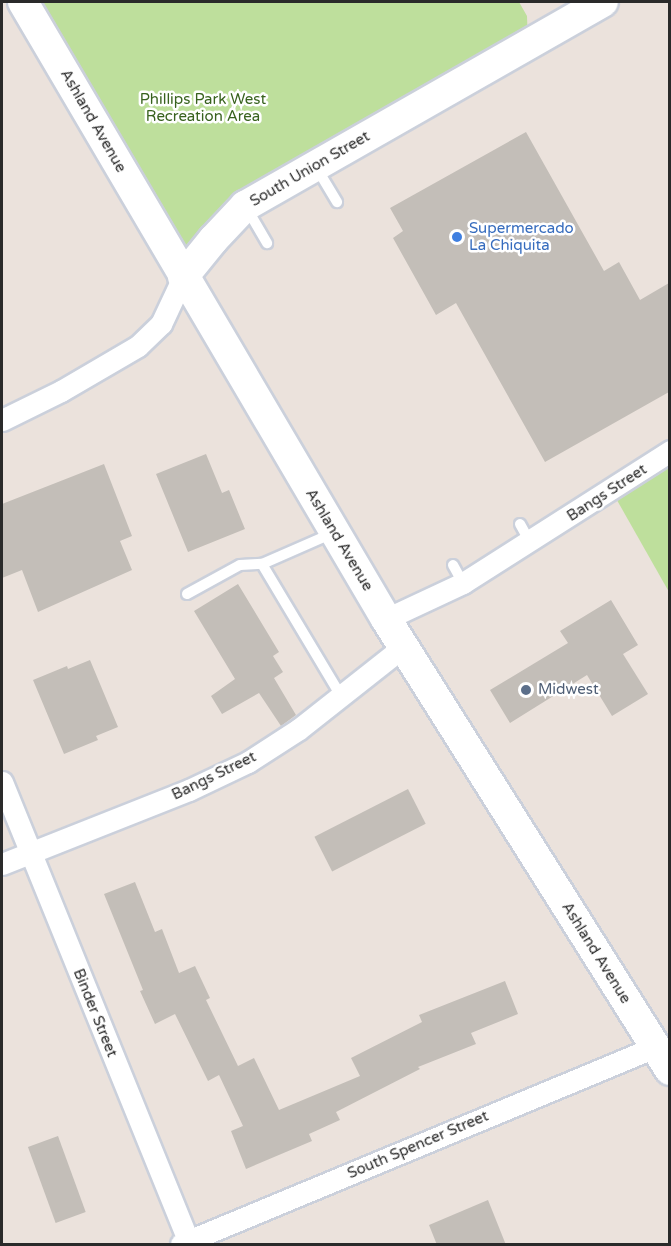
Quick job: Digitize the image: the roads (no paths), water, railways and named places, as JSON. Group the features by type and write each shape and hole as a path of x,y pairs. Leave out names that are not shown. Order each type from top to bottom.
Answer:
{"street":[{"name":"Ashland Avenue","path":"23,2 386,619 662,1059"},
{"name":"South Union Street","path":"2,420 61,391 138,346 161,324 183,277 245,206 603,2"},
{"name":"Bangs Street","path":"386,619 525,533 669,452"},
{"name":"Bangs Street","path":"2,864 189,790 248,762 299,729 403,647"},
{"name":"Binder Street","path":"2,782 186,1243"},
{"name":"South Spencer Street","path":"186,1243 662,1059"}],"lane":[{"path":"316,166 336,202"},
{"path":"245,206 267,243"},
{"path":"187,594 240,565 262,564 334,532"},
{"path":"262,564 341,696"}],"place":[{"name":"Supermercado La Chiquita","path":"457,237"},
{"name":"Midwest","path":"526,690"}],"park label":[{"name":"Phillips Park West Recreation Area","path":"203,108"}]}
